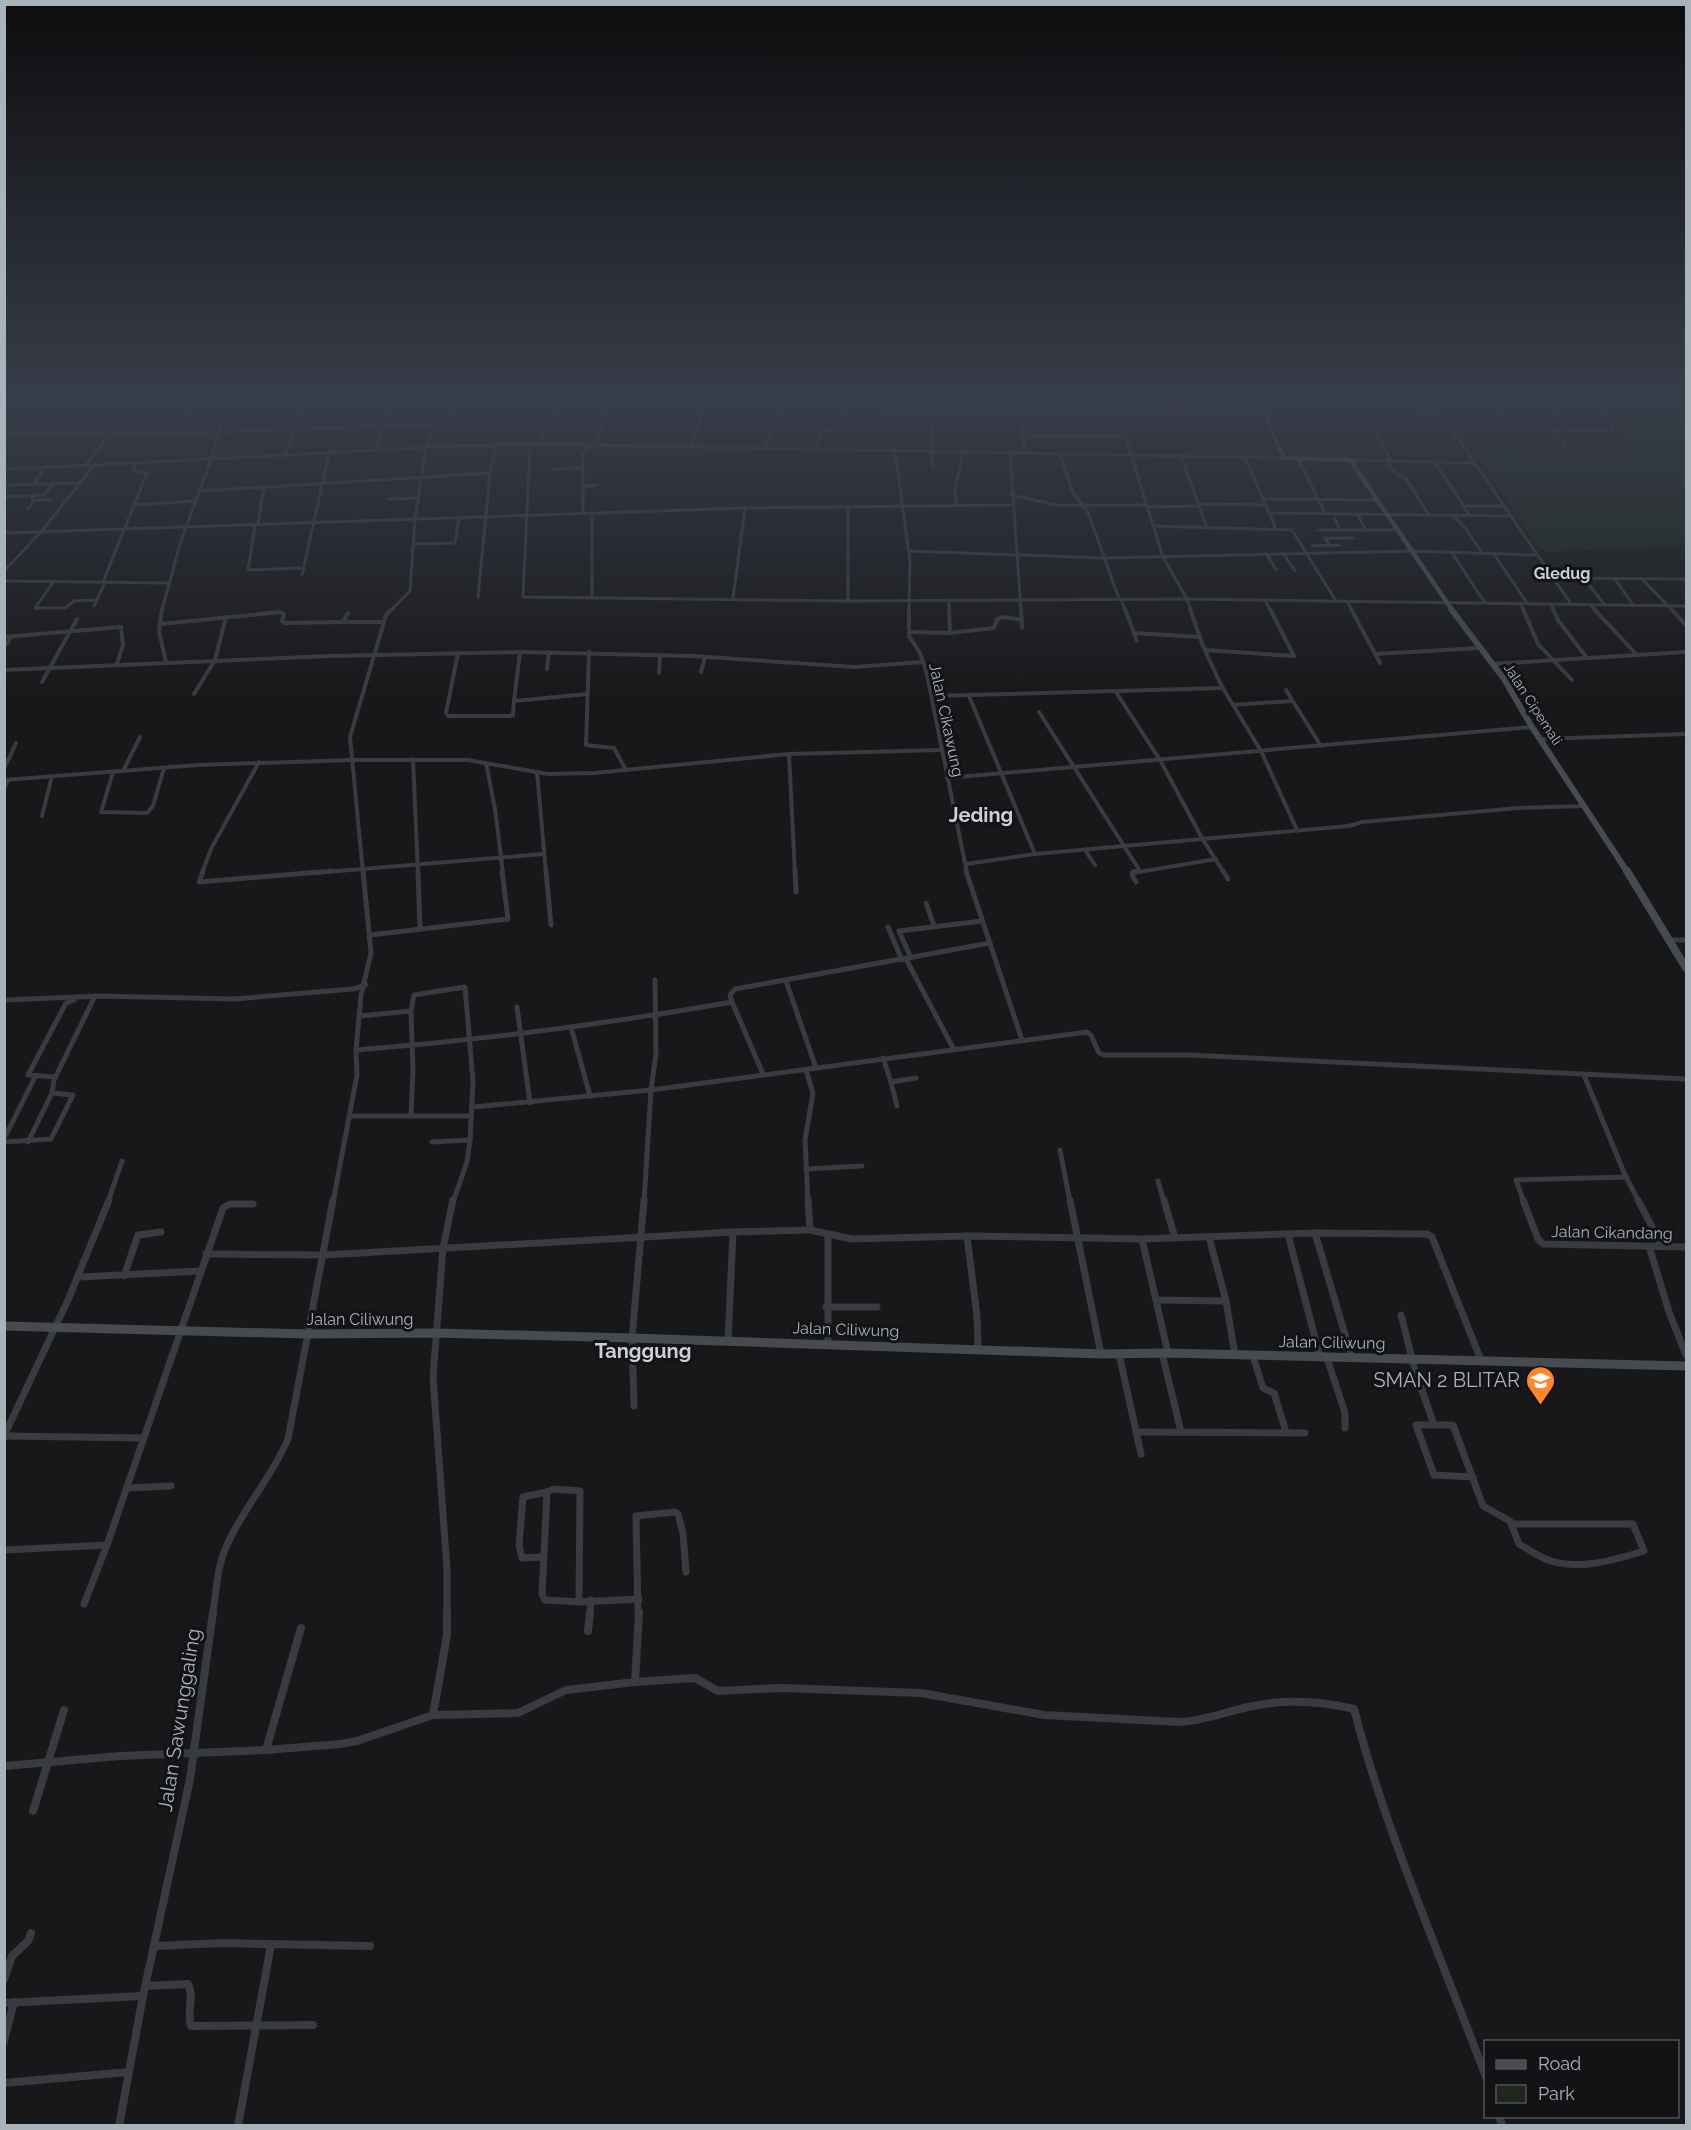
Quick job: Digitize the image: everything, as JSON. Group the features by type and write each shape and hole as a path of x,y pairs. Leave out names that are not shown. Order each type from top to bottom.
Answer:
{"main road":[{"name":"Jalan Cipemali","path":"1379,500 1446,602 1492,664 1686,968"},
{"name":"Jalan Ciliwung","path":"4,1326 308,1334 435,1333 978,1348 1101,1354 1165,1353 1686,1366"}],"street":[{"path":"27,508 32,499"},
{"path":"46,499 52,500"},
{"path":"4,571 41,532 67,499"},
{"path":"94,606 137,499"},
{"path":"262,499 248,570 304,568"},
{"path":"302,575 319,499"},
{"path":"161,624 282,612 284,623 383,622 387,612 410,591 418,499"},
{"path":"478,597 488,499"},
{"path":"528,499 523,597 911,602 1187,599 1686,606"},
{"path":"582,499 583,513"},
{"name":"Jalan Cikawung","path":"902,499 909,551 911,602 909,639 923,662 932,696 969,885 1022,1040"},
{"path":"956,499 957,504"},
{"path":"1011,499 1018,555 1022,628"},
{"path":"1029,499 1052,505 1266,505"},
{"path":"1078,499 1080,505 1088,512 1103,558 1137,641"},
{"path":"1145,499 1163,557 1187,599 1205,650 1223,688 1261,751 1297,830"},
{"path":"1197,499 1207,528"},
{"path":"1263,499 1276,529"},
{"path":"1318,499 1325,514"},
{"path":"1342,499 1379,500"},
{"path":"1419,499 1429,515"},
{"path":"1460,499 1470,516"},
{"path":"1498,499 1571,604"},
{"path":"135,505 196,501 166,583 161,624 161,646 166,662"},
{"path":"4,533 745,508 1012,505"},
{"path":"847,601 848,506"},
{"path":"1464,506 1502,506"},
{"path":"733,598 745,508"},
{"path":"592,513 592,597"},
{"path":"1270,513 1509,516"},
{"path":"1357,514 1366,530"},
{"path":"1453,516 1467,530 1482,553"},
{"path":"413,544 454,543 459,518"},
{"path":"1335,519 1340,530"},
{"path":"1153,526 1293,530 1336,601"},
{"path":"1318,530 1399,530"},
{"path":"1329,545 1325,538 1354,538"},
{"path":"1309,540 1316,552"},
{"path":"1312,546 1340,545"},
{"path":"909,551 1103,558 1413,551 1535,555"},
{"path":"1452,552 1485,603"},
{"path":"1266,553 1276,570"},
{"path":"1283,553 1295,571"},
{"path":"1494,554 1527,603"},
{"path":"1552,578 1686,579"},
{"path":"1584,579 1605,605"},
{"path":"1615,579 1634,605"},
{"path":"1642,579 1686,625"},
{"path":"4,581 166,583"},
{"path":"54,581 35,608 65,608 74,601 97,600"},
{"path":"949,600 950,633"},
{"path":"1205,650 1294,656 1265,600"},
{"path":"1347,601 1380,663"},
{"path":"1520,603 1538,644 1572,680"},
{"path":"1551,604 1558,620 1587,658"},
{"path":"1591,605 1602,620 1637,655"},
{"path":"343,622 348,613"},
{"path":"194,694 215,660 226,617"},
{"path":"909,632 950,633 993,629 997,619 1001,617 1022,620"},
{"path":"42,682 76,619"},
{"name":"Jalan Sawunggaling","path":"118,2126 143,1996 156,1946 180,1830 224,1548 230,1534 266,1480 288,1439 357,1075 356,1050 362,995 371,953 350,737 383,622"},
{"path":"4,638 100,627 122,627 121,654 117,664"},
{"path":"1134,633 1200,637"},
{"path":"4,648 11,637"},
{"path":"1375,654 1480,648"},
{"path":"458,653 446,713 448,716 510,716 513,715 520,652"},
{"path":"4,670 374,654 520,652 589,652 705,657 854,668 923,662"},
{"path":"547,669 549,652"},
{"path":"589,652 586,745 614,748 626,770"},
{"path":"1492,664 1686,652"},
{"path":"659,673 660,655"},
{"path":"701,672 705,657"},
{"path":"932,696 1223,688"},
{"path":"1286,690 1321,746"},
{"path":"1116,692 1160,760 1202,838 1228,879"},
{"path":"514,701 587,694"},
{"path":"969,696 1035,854"},
{"path":"1233,705 1293,700"},
{"path":"1039,712 1140,871"},
{"path":"947,778 1532,727"},
{"path":"1515,730 1539,736 1686,734"},
{"path":"123,771 140,736"},
{"path":"4,769 16,743"},
{"path":"4,789 6,780 259,762 468,759 557,774 626,770 687,762 789,754 941,750"},
{"path":"789,754 796,892"},
{"path":"413,759 420,929"},
{"path":"259,762 217,839 199,882 543,854"},
{"path":"370,935 507,920 495,809 486,763"},
{"path":"113,772 100,812 138,814 147,813 153,806 164,768"},
{"path":"537,772 551,925"},
{"path":"42,816 52,777"},
{"path":"966,864 1035,854 1518,808 1584,806"},
{"path":"1085,850 1095,865"},
{"path":"1136,882 1132,873 1216,859"},
{"path":"926,903 934,926"},
{"path":"906,959 899,931 982,921"},
{"path":"888,927 953,1048"},
{"path":"1670,940 1686,940"},
{"path":"763,1074 732,1002 730,994 735,989 990,943"},
{"path":"634,1407 632,1338 642,1238 651,1090 656,1054 655,980"},
{"path":"786,981 816,1068"},
{"path":"4,1000 234,999 353,989 366,984"},
{"path":"411,1115 413,995 465,987 473,1081 470,1140 467,1162 455,1190 443,1248 433,1378 447,1568 447,1635 433,1715"},
{"path":"353,989 362,995"},
{"path":"28,1142 94,998"},
{"path":"55,1079 34,1079 28,1075 66,1003 71,1000 94,998"},
{"path":"356,1050 520,1035 656,1016 732,1002"},
{"path":"517,1007 530,1103"},
{"path":"360,1016 411,1011"},
{"path":"571,1027 590,1096"},
{"path":"472,1107 651,1090 953,1048 1087,1032 1091,1035 1099,1053 1104,1055 1189,1055 1686,1079"},
{"path":"883,1058 897,1106"},
{"path":"806,1070 813,1093 806,1123 810,1230"},
{"path":"1584,1075 1627,1177 1662,1246"},
{"path":"891,1082 916,1078"},
{"path":"34,1079 4,1140 28,1142 51,1139 73,1095 52,1093"},
{"path":"349,1116 471,1116"},
{"path":"432,1142 470,1140"},
{"path":"1060,1150 1101,1354"},
{"path":"122,1161 111,1198 80,1277 4,1436 144,1438"},
{"path":"806,1169 862,1166"},
{"name":"Jalan Cikandang","path":"1627,1177 1517,1179 1538,1239 1547,1245 1686,1247"},
{"path":"1158,1181 1175,1238"},
{"path":"84,1604 107,1545 200,1271 225,1206 253,1204"},
{"path":"206,1254 324,1255 733,1232 810,1230 852,1239 967,1236 1142,1239 1315,1233 1429,1234 1480,1360"},
{"path":"124,1276 138,1235 161,1232"},
{"path":"728,1341 733,1232"},
{"path":"1315,1233 1352,1358"},
{"path":"1288,1234 1323,1358 1345,1413 1345,1428"},
{"path":"828,1235 826,1307 828,1344"},
{"path":"967,1236 977,1316 978,1348"},
{"path":"1209,1237 1226,1301 1235,1355"},
{"path":"1142,1239 1181,1432"},
{"path":"1649,1246 1669,1312 1686,1355"},
{"path":"80,1277 200,1271"},
{"path":"1156,1300 1226,1301"},
{"path":"826,1307 877,1308"},
{"path":"1401,1315 1415,1370 1434,1425"},
{"path":"1119,1354 1141,1454"},
{"path":"1253,1356 1263,1388 1274,1393 1286,1432"},
{"path":"1473,1477 1434,1475 1414,1423 1456,1425 1484,1508 1509,1520 1519,1544 1555,1561 1611,1560 1644,1551 1633,1524 1512,1524"},
{"path":"1137,1432 1305,1433"},
{"path":"127,1488 171,1486"},
{"path":"544,1557 522,1558 519,1545 523,1497 554,1489 580,1491 579,1601"},
{"path":"547,1492 542,1594 545,1600 639,1599"},
{"path":"635,1682 639,1599 636,1516 678,1514 686,1572"},
{"path":"4,1550 107,1545"},
{"path":"588,1631 591,1600"},
{"path":"266,1750 301,1628"},
{"path":"4,1766 47,1761 193,1752 266,1750 357,1741 433,1715 518,1713 566,1690 695,1678 718,1691 780,1688 921,1693 1044,1715 1169,1721 1184,1724 1265,1704 1309,1703 1354,1709 1365,1751 1392,1828 1484,2074"},
{"path":"33,1811 64,1710"},
{"path":"4,1980 12,1956 28,1941 31,1933"},
{"path":"156,1946 222,1943 370,1946"},
{"path":"238,2126 271,1945"},
{"path":"146,1986 188,1984 192,1990 193,2000 188,2018 191,2026 313,2025"},
{"path":"4,2041 9,2002 143,1996"},
{"path":"4,2083 129,2072"}],"green space":[{"path":"1506,499 1686,499 1686,545 1547,552 1537,545"}],"place":[{"name":"SMAN 2 BLITAR","path":"1541,1406"}],"district":[{"name":"Gledug","path":"1562,573"},
{"name":"Jeding","path":"981,815"},
{"name":"Tanggung","path":"643,1351"}]}
